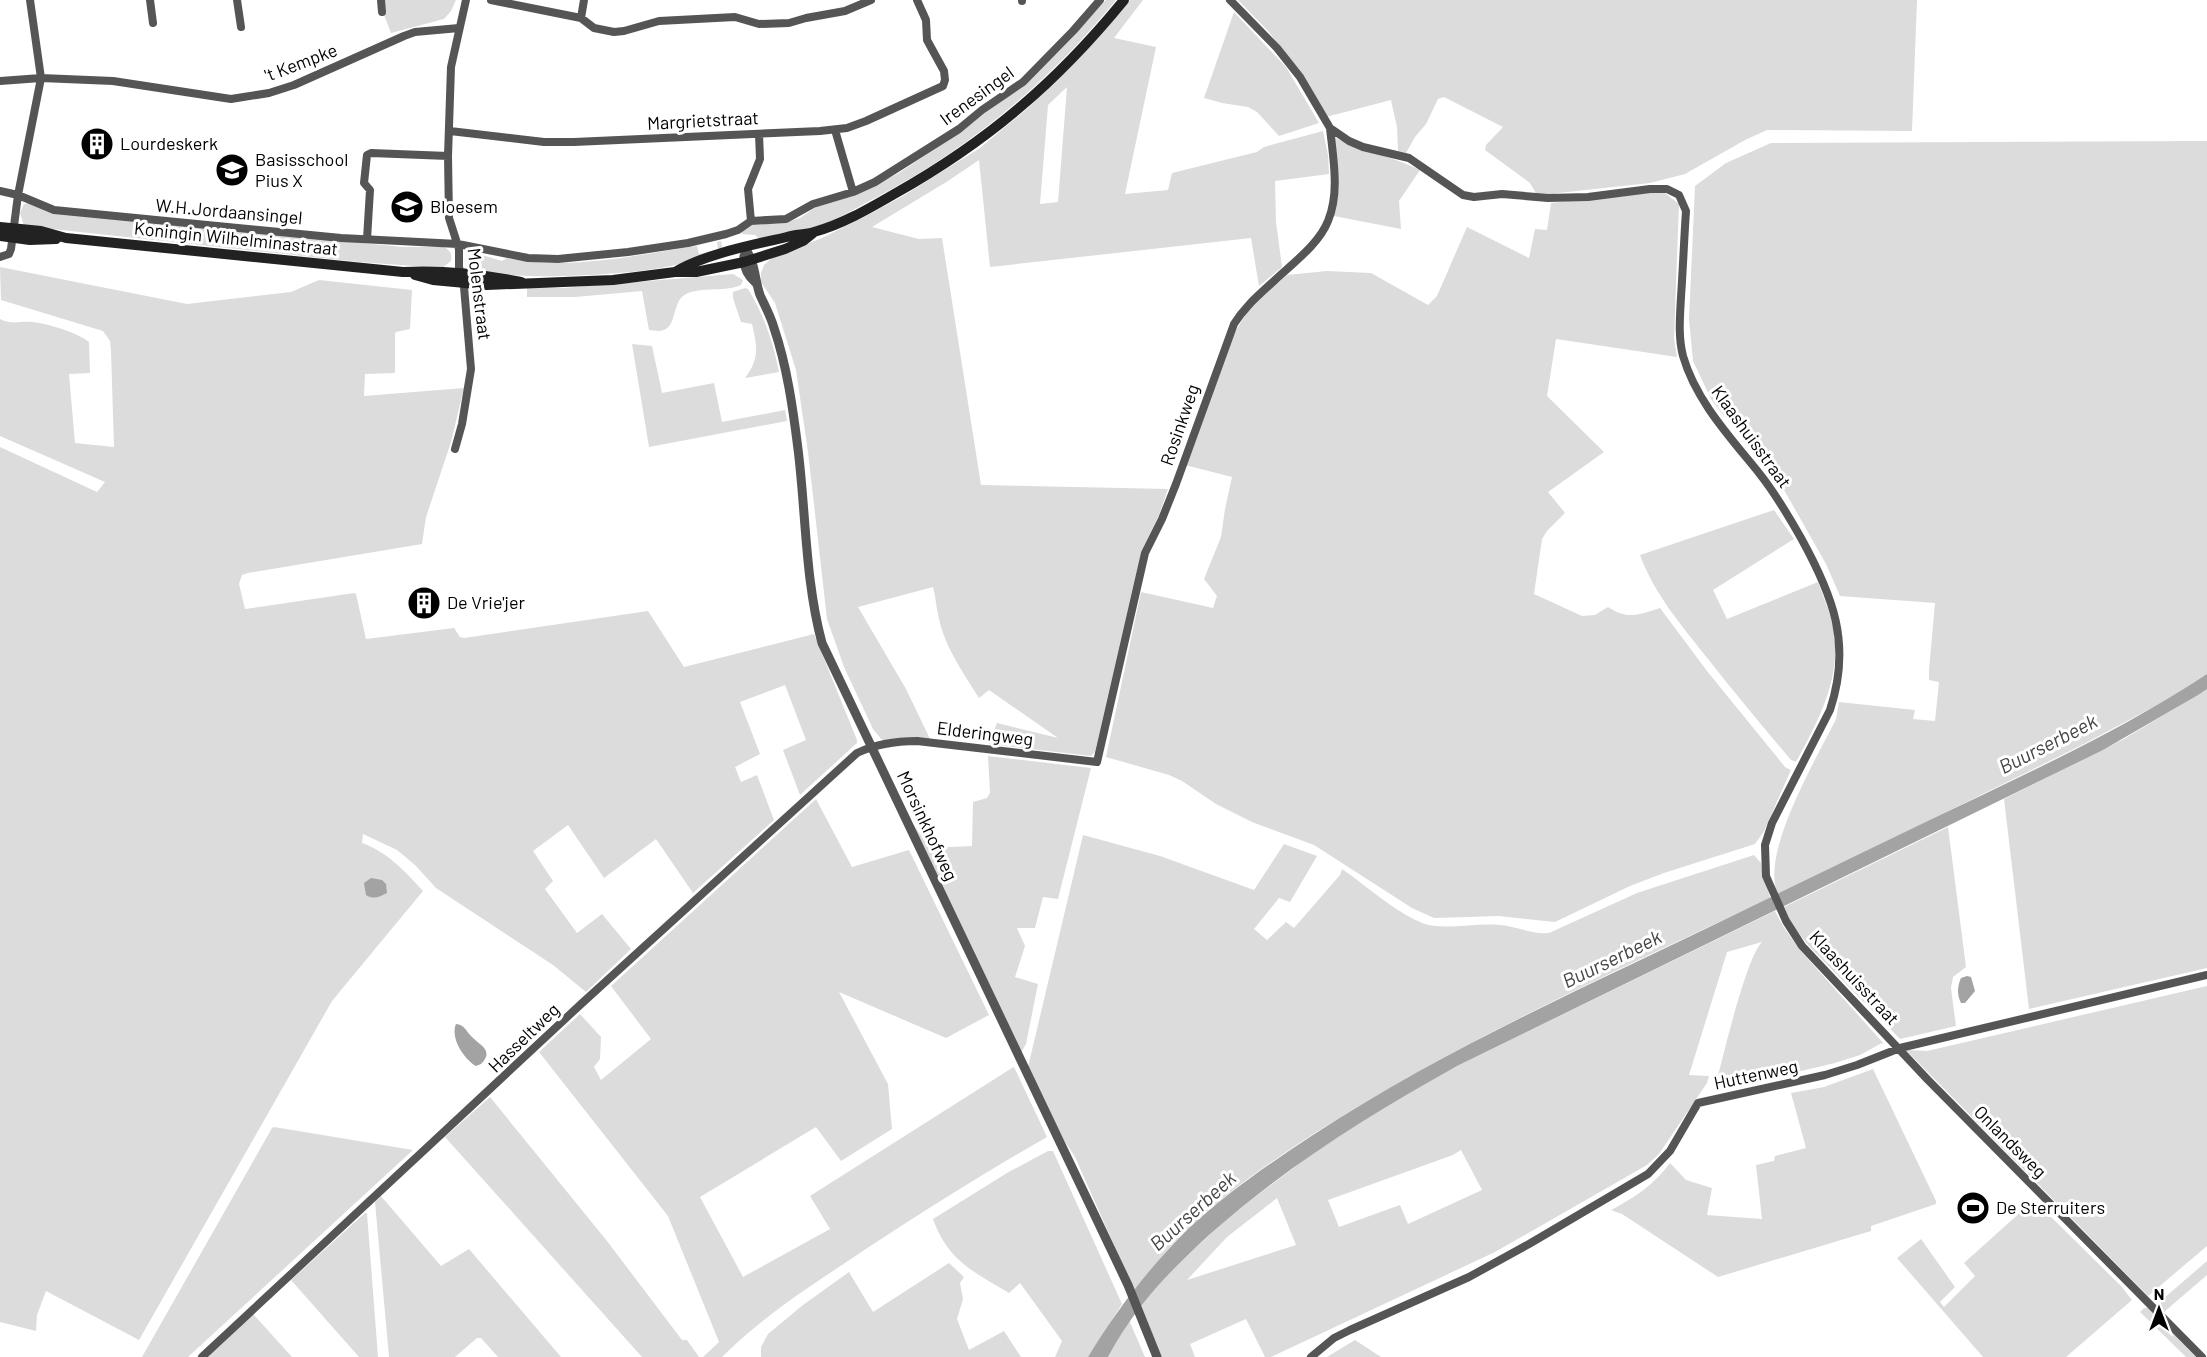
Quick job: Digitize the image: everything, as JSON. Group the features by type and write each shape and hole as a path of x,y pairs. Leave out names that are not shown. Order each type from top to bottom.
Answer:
{"main road":[{"name":"Koningin Wilhelminastraat","path":"675,272 690,263 789,236 813,232 860,213 925,177 976,143 1038,93 1094,37 1124,0"},
{"name":"Koningin Wilhelminastraat","path":"0,227 42,240 66,238 403,272 434,271 462,278 521,282 613,280 675,272 696,272 748,261 803,241 813,232"},
{"name":"Koningin Wilhelminastraat","path":"0,236 14,233"}],"street":[{"path":"0,257 9,254 14,233 18,195 41,78 30,0"},
{"path":"150,0 153,23"},
{"path":"237,0 241,27"},
{"path":"381,0 382,12"},
{"name":"Molenstraat","path":"455,449 471,369 470,337 458,244 449,218 448,156 451,67 466,0"},
{"path":"491,0 581,18 594,28 614,32 659,21 692,19 735,17 759,24 789,23 845,11 871,0"},
{"path":"581,18 584,0"},
{"name":"Margrietstraat","path":"450,131 544,142 835,130 866,121 938,88 945,80 944,71 927,40 926,20 917,0"},
{"name":"Irenesingel","path":"458,244 528,258 558,260 667,246 715,237 738,230 751,221 786,219 813,204 853,192 875,182 959,129 982,110 1017,87 1073,31 1100,0"},
{"name":"Klaashuisstraat","path":"1230,0 1278,48 1300,77 1330,128 1348,141 1363,147 1409,158 1462,195 1474,197 1502,194 1548,198 1588,197 1650,189 1668,189 1679,195 1686,211 1680,326 1683,355 1707,408 1784,507 1805,545 1828,589 1840,647 1836,693 1830,710 1772,823 1765,844 1766,876 1786,921 1802,946 1882,1032 1900,1048"},
{"name":"'t Kempke","path":"0,81 41,78 129,82 231,99 269,93 294,85 415,32 459,28"},
{"name":"Rosinkweg","path":"1096,762 1145,553 1176,484 1234,324 1244,308 1308,247 1323,231 1329,220 1334,182 1330,128"},
{"path":"835,130 853,192"},
{"path":"751,221 748,189 760,159 759,134"},
{"path":"366,239 370,190 364,183 367,155 371,153 448,156"},
{"name":"W.H.Jordaansingel","path":"0,191 18,195 54,210 366,239 458,244"},
{"name":"Morsinkhofweg","path":"745,248 748,261 756,272 756,283 775,328 788,383 798,448 816,623 822,643 1129,1289 1157,1357"},
{"name":"Elderingweg","path":"871,746 899,741 917,741 1096,762"},
{"name":"Hasseltweg","path":"202,1357 580,1005 857,753 871,746"},
{"name":"Huttenweg","path":"1311,1357 1334,1338 1350,1329 1468,1278 1648,1174 1670,1151 1698,1103 1825,1075 1900,1048 2207,975"},
{"name":"Onlandsweg","path":"1900,1048 1928,1080 2202,1357"}],"shaded area":[{"path":"383,0 456,0 444,19 391,33 383,12"},
{"path":"1106,0 1116,0 1064,58 1007,110 946,156 879,196 826,223 802,231 760,239 755,235 742,234 753,225 784,223 800,218 819,205 864,191 899,173 963,130 1028,80"},
{"path":"1130,0 1143,0 1114,38 1156,47 1125,194 1168,190 1172,173 1257,152 1264,147 1323,131 1329,174 1275,181 1276,222 1282,267 1259,286 1251,238 990,267 979,160 872,227 919,239 942,238 981,485 1168,489 1159,515 1141,552 1095,752 1091,756 989,744 997,723 1058,738 989,690 979,698 946,640 938,615 933,587 858,607 906,689 931,741 882,740 873,729 844,667 827,619 796,370 775,303 761,282 761,273 764,265 772,258 822,238 864,217 903,196 980,148 1028,108 1087,49","holes":["1067,87 1058,202 1040,204 1048,105"]},
{"path":"1238,0 1917,0 1912,131 1767,130 1685,174 1650,183 1537,195 1530,183 1485,150 1486,145 1503,127 1444,97 1438,99 1426,124 1406,153 1398,151 1397,127 1391,100 1326,117 1294,66 1269,32"},
{"path":"1234,12 1286,67 1319,123 1279,136 1257,112 1248,107 1204,98"},
{"path":"1333,137 1420,170 1399,201 1401,229 1334,216 1336,194"},
{"path":"2207,141 2207,674 2174,696 2082,745 1778,895 1774,877 1776,856 1783,832 1804,781 1836,719 1839,702 1915,710 1913,719 1935,721 1939,682 1929,680 1929,670 1935,603 1840,596 1826,564 1779,481 1757,450 1711,399 1693,361 1689,319 1695,186 1726,163 1771,143"},
{"path":"1654,192 1665,193 1679,204 1674,339 1677,357 1556,339 1547,396 1604,452 1548,492 1565,513 1542,539 1534,594 1582,616 1595,615 1608,607 1627,615 1660,608 1707,671 1785,767 1791,770 1764,831 1755,844 1630,886 1555,922 1499,916 1434,918 1412,908 1314,845 1252,822 1216,804 1169,775 1106,757 1141,592 1213,608 1217,596 1204,579 1221,537 1232,477 1185,465 1234,334 1249,308 1287,275 1327,271 1371,273 1428,305 1437,296 1467,227 1529,258 1535,229 1547,230 1551,203"},
{"path":"29,203 55,213 403,247 444,247 450,253 451,261 442,268 359,262 24,226 20,213 24,204"},
{"path":"721,241 723,252 666,267 632,272 525,276 481,270 470,263 470,252 474,250 475,253 502,261 507,258 554,263 602,260 697,246 699,254 718,250 717,242"},
{"path":"0,267 187,304 291,292 319,280 412,290 410,329 395,334 395,373 365,374 364,396 464,388 451,442 426,517 422,544 242,575 239,584 245,609 354,593 366,639 454,628 460,637 464,638 648,611 684,667 814,634 857,740 857,743 800,795 783,750 806,740 785,685 740,702 760,754 735,767 741,782 757,775 774,820 693,893 656,839 604,878 568,825 533,851 553,881 545,889 577,933 602,914 631,949 586,992 553,965 436,888 415,865 397,850 363,834 362,843 388,857 423,891 332,1001 139,1340 46,1291 37,1315 36,1331 0,1322 0,447 97,492 105,482 0,436 0,319 46,324 70,332 89,342 90,373 69,374 75,443 114,447 110,341 103,331 1,300"},
{"path":"733,274 743,280 741,285 727,289 688,293 679,301 669,327 659,331 649,330 642,291 575,297 527,297 527,287 563,288"},
{"path":"745,288 754,299 763,319 771,339 779,372 745,378 755,358 755,339 752,324 741,322 733,292"},
{"path":"632,344 652,346 662,393 714,383 722,422 785,410 787,421 649,447"},
{"path":"1774,510 1794,539 1713,590 1727,619 1818,582 1831,618 1835,657 1830,688 1796,762 1791,760 1770,735 1679,622 1661,597 1640,555"},
{"path":"2207,674 2207,689 2103,750 1457,1066 1392,1104 1297,1165 1209,1235 1166,1277 1141,1306 1108,1357 1088,1357 1133,1291 1186,1231 1248,1180 1351,1111 1509,1024 2074,750 2142,714"},
{"path":"2207,689 2207,968 2029,1009 2004,799 2124,739"},
{"path":"988,756 1091,768 1058,899 1043,897 1035,928 1017,928 1025,946 1015,977 1038,984 1026,1044 1021,1053 913,824 930,848 972,846 973,802 987,798 990,793"},
{"path":"816,799 852,867 909,850 989,1015 946,1038 839,992 888,1084 892,1129 841,1161 816,1127 700,1197 743,1277 830,1229 810,1196 1014,1067 1047,1137 945,1198 812,1285 766,1319 722,1357 703,1357 719,1342 668,1216 539,1052 580,1014 601,1037 600,1059 594,1067 601,1080 651,1039 611,986"},
{"path":"1948,827 1966,967 1953,977 1951,988 1956,1026 1900,1039 1809,946 1792,925 1784,907"},
{"path":"1083,835 1160,856 1254,890 1284,844 1317,856 1290,902 1279,898 1254,929 1267,940 1286,922 1294,928 1340,875 1342,869 1387,903 1424,924 1435,926 1500,925 1537,933 1549,933 1637,893 1754,855 1761,863 1770,898 1467,1045 1345,1114 1252,1176 1209,1210 1153,1266 1134,1290 1075,1157 1064,1140 1028,1067"},
{"path":"371,878 382,880 386,884 387,893 374,898 366,895 364,883"},
{"path":"1775,911 1799,949 1885,1045 1882,1043 1860,1055 1835,1063 1716,1091 1742,987 1762,942 1727,952 1689,1075 1709,1076 1707,1083 1659,1154 1647,1165 1495,1252 1271,1357 1265,1357 1246,1319 1190,1344 1195,1357 1161,1357 1140,1306 1177,1265 1231,1215 1320,1148 1398,1098 1457,1066","holes":["1461,1150 1482,1190 1408,1224 1400,1205 1339,1227 1328,1200 1453,1155","1277,1198 1296,1245 1187,1280 1227,1237"]},
{"path":"1971,977 1975,991 1965,1003 1961,1003 1958,994 1959,985 1961,978"},
{"path":"2207,986 2207,1246 2148,1296 1906,1050 1927,1051"},
{"path":"456,1024 463,1027 486,1051 485,1059 481,1064 476,1066 471,1063 459,1048 455,1035"},
{"path":"1873,1069 1936,1204 1871,1226 1871,1231 1718,1277 1622,1214 1611,1210 1644,1190 1670,1163 1686,1180 1712,1188 1707,1215 1762,1219 1756,1165 1774,1161 1775,1156 1806,1148 1791,1093 1824,1087"},
{"path":"490,1097 607,1241 682,1340 687,1340 699,1357 642,1357 445,1137"},
{"path":"272,1128 413,1150 188,1357 142,1357"},
{"path":"1048,1151 1053,1151 1122,1304 1088,1357 1055,1357 1062,1341 1020,1283 1009,1293 963,1264 946,1245 933,1219 1007,1173"},
{"path":"381,1196 441,1266 469,1249 561,1357 498,1357 481,1338 477,1338 455,1357 389,1357 375,1202"},
{"path":"2034,1200 2121,1286 2132,1300 2066,1357 1983,1357 1897,1258 1921,1239 1955,1287 1940,1302 1944,1307 1975,1276 1964,1263"},
{"path":"367,1213 378,1357 359,1357 291,1280"},
{"path":"2207,1261 2207,1275 2164,1312 2156,1305"},
{"path":"949,1263 964,1277 960,1283 963,1299 957,1319 969,1350 1004,1331 1021,1357 761,1357 761,1347 768,1334 849,1272 873,1312"},
{"path":"2148,1308 2196,1357 2186,1357 2140,1312"},
{"path":"253,1314 292,1357 208,1357"},
{"path":"1129,1320 1145,1357 1108,1357"},
{"path":"1355,1340 1381,1357 1327,1357"}],"place":[{"name":"Lourdeskerk","path":"97,144"},
{"name":"Basisschool Pius X","path":"232,170"},
{"name":"Bloesem","path":"407,207"},
{"name":"De Vrie'jer","path":"424,603"},
{"name":"De Sterruiters","path":"1973,1208"}],"water label":[{"name":"Buurserbeek","path":"2048,744"},
{"name":"Buurserbeek","path":"1612,959"},
{"name":"Buurserbeek","path":"1193,1211"}]}
